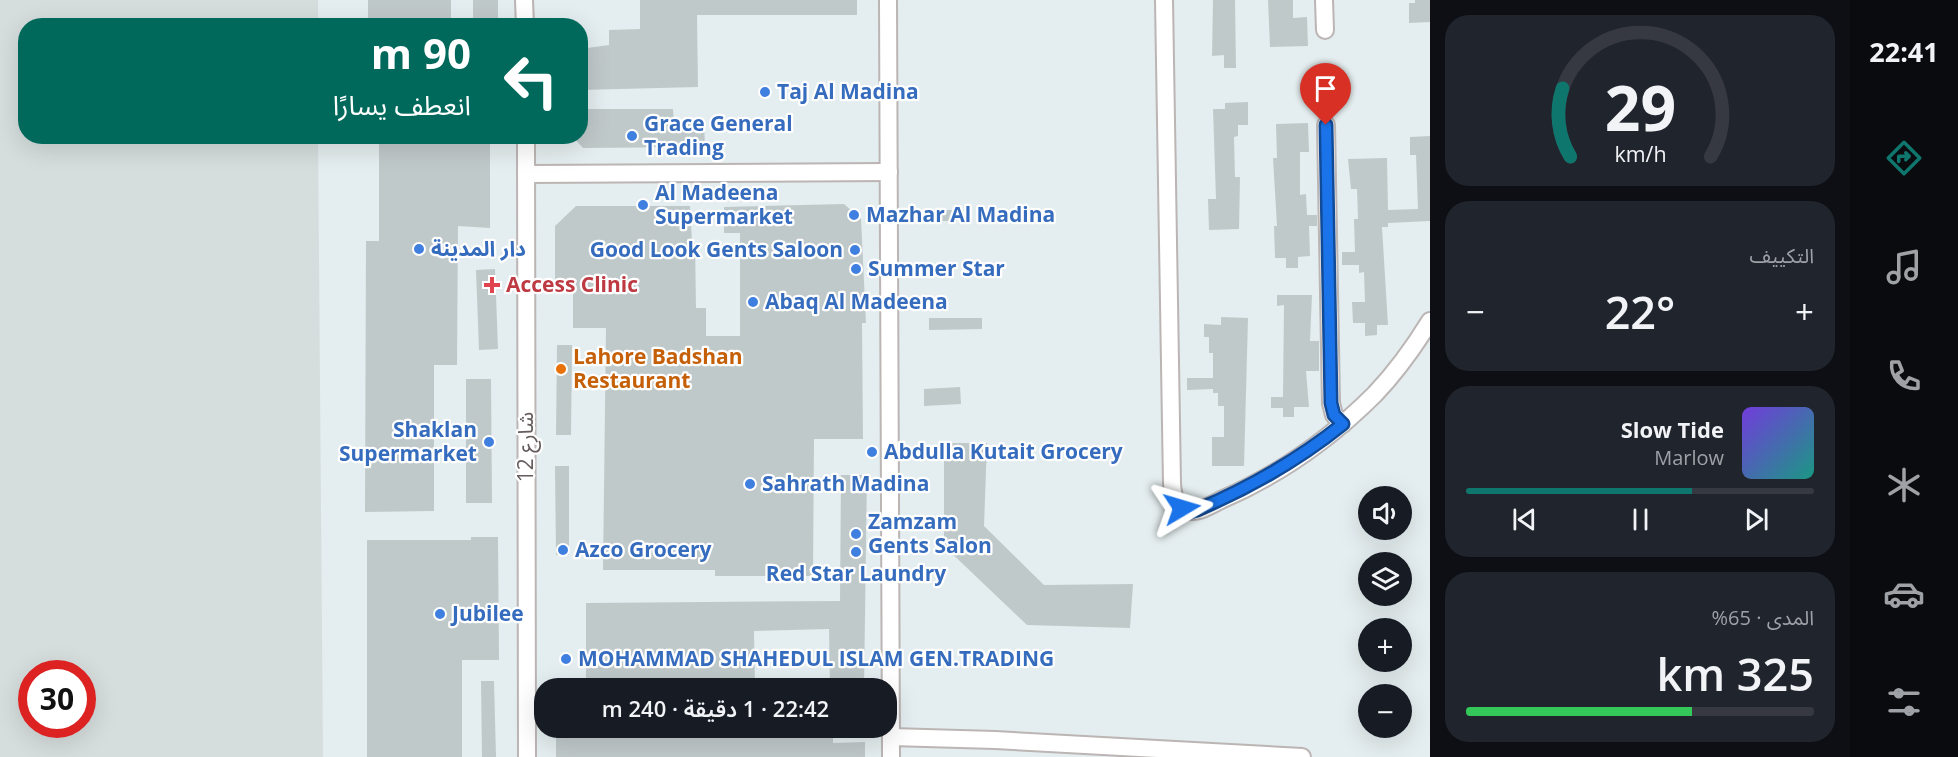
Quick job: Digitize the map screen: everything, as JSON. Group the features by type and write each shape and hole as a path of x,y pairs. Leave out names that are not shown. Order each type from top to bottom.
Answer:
{"street":[{"path":"524,0 525,18"},
{"path":"888,0 891,678"},
{"path":"1164,0 1172,484 1176,502 1190,512 1197,510 1245,489 1281,469 1343,424 1398,368 1430,321"},
{"path":"1324,0 1325,30"},
{"path":"1326,125 1331,403 1334,415 1343,424"},
{"name":"شارع 12","path":"526,144 527,757"},
{"path":"526,174 889,172"},
{"path":"897,737 995,740 1302,757"},
{"path":"891,738 891,757"}],"shaded area":[{"path":"0,0 318,0 318,18 18,18 18,144 318,144 323,757 0,757"}],"building":[{"path":"368,0 451,0 451,18 368,18"},
{"path":"473,0 498,0 498,18 473,18"},
{"path":"640,0 857,0 857,15 697,15 698,87 588,90 588,48 609,45 609,30 640,29"},
{"path":"1213,0 1235,0 1236,68 1224,68 1224,55 1212,56"},
{"path":"1268,0 1293,0 1293,18 1307,17 1308,46 1270,47"},
{"path":"1415,0 1430,0 1430,22 1409,23 1409,3 1415,3"},
{"path":"1248,102 1248,125 1238,125 1238,136 1234,137 1235,177 1240,177 1239,229 1209,230 1208,199 1216,199 1213,109 1225,109 1225,103"},
{"path":"588,109 673,109 674,123 704,121 705,147 583,148 579,144 588,144"},
{"path":"1308,123 1309,152 1300,152 1300,195 1306,194 1307,215 1317,215 1317,226 1309,226 1310,256 1298,257 1298,268 1286,268 1286,258 1275,258 1274,226 1277,226 1273,158 1277,158 1276,124"},
{"path":"1430,136 1430,221 1388,223 1388,227 1382,227 1388,325 1377,325 1377,335 1365,336 1365,323 1353,323 1352,302 1365,302 1364,272 1359,273 1359,265 1342,265 1342,252 1355,252 1354,219 1358,219 1357,189 1351,189 1348,159 1387,158 1388,210 1418,209 1416,155 1410,155 1410,137"},
{"path":"379,144 490,144 490,228 458,226 457,365 434,365 434,511 365,512 366,241 379,241"},
{"path":"844,204 861,219 866,323 862,323 863,439 814,439 813,576 715,576 715,570 603,570 606,328 573,328 573,289 555,290 555,226 576,206 690,206 692,242 695,242 696,308 706,308 706,336 740,336 740,233 724,233 724,207"},
{"path":"929,210 957,210 957,221 929,221"},
{"path":"495,269 498,349 479,350 476,270"},
{"path":"1277,295 1312,295 1310,341 1319,341 1319,371 1306,371 1309,407 1294,407 1294,417 1283,417 1283,408 1271,408 1271,397 1283,397 1284,305 1277,306"},
{"path":"1221,317 1248,318 1244,466 1212,466 1212,437 1224,437 1224,406 1218,406 1218,393 1213,393 1213,389 1187,390 1187,378 1213,378 1213,353 1209,353 1209,337 1204,337 1204,324 1221,325"},
{"path":"929,318 982,318 982,329 929,330"},
{"path":"557,345 572,345 571,435 556,435"},
{"path":"466,379 491,379 492,503 466,503"},
{"path":"960,387 961,404 924,406 924,389"},
{"path":"944,443 987,443 984,526 1044,585 1133,584 1130,628 1027,625 944,546"},
{"path":"555,466 569,466 569,555 556,555"},
{"path":"841,475 867,475 864,678 830,678 829,629 754,631 755,678 586,678 586,603 840,601"},
{"path":"471,537 498,537 499,660 462,660 462,757 367,757 367,540 471,540"},
{"path":"481,681 494,681 496,757 482,757"},
{"path":"556,738 833,738 833,743 865,742 865,757 556,757"}],"place":[{"name":"Taj Al Madina","path":"765,92"},
{"name":"Grace General Trading","path":"632,136"},
{"name":"Al Madeena Supermarket","path":"643,205"},
{"name":"Mazhar Al Madina","path":"854,215"},
{"name":"دار المدينة","path":"419,249"},
{"name":"Good Look Gents Saloon","path":"855,250"},
{"name":"Summer Star","path":"856,269"},
{"name":"Access Clinic","path":"492,285"},
{"name":"Abaq Al Madeena","path":"753,302"},
{"name":"Lahore Badshan Restaurant","path":"561,369"},
{"name":"Shaklan Supermarket","path":"489,442"},
{"name":"Abdulla Kutait Grocery","path":"872,452"},
{"name":"Sahrath Madina","path":"750,484"},
{"name":"Zamzam Gents Salon","path":"856,534"},
{"name":"Azco Grocery","path":"563,550"},
{"name":"Red Star Laundry","path":"856,552"},
{"name":"Jubilee","path":"440,614"},
{"name":"MOHAMMAD SHAHEDUL ISLAM GEN.TRADING","path":"566,659"}],"route":[{"path":"1182,508 1190,512 1197,510 1256,484 1308,451 1343,424 1334,415 1331,403 1326,125"}]}
